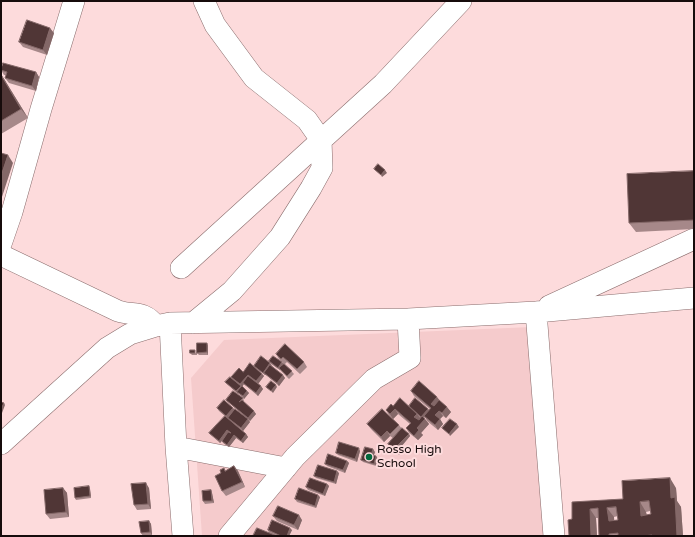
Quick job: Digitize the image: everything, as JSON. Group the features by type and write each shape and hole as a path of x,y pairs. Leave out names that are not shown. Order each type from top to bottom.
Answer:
{"street":[{"path":"1,244 12,212 41,109 74,1"},
{"path":"193,323 232,291 280,238 322,168 321,140 307,120 254,78 215,25 204,1"},
{"path":"181,268 383,84 461,1"},
{"path":"536,312 694,239"},
{"path":"1,255 118,311 140,314 163,324"},
{"path":"1,444 107,348 130,334 163,324 408,319 536,312 694,298"},
{"path":"536,312 554,536"},
{"path":"229,536 295,458 374,379 410,358 408,319"},
{"path":"163,324 176,447 182,536"},
{"path":"176,447 286,468"}],"shaded area":[{"name":"Rosso High School","path":"532,327 547,536 202,536 191,378 224,340"}],"building":[{"path":"27,20 50,28 43,50 19,42"},
{"path":"3,63 36,72 32,86 5,78 7,72 1,70"},
{"path":"1,75 21,109 1,121"},
{"path":"1,153 8,155 1,176"},
{"path":"378,164 385,170 381,175 374,169"},
{"path":"694,171 694,220 629,223 627,174"},
{"path":"197,343 207,343 207,352 197,353"},
{"path":"285,344 304,362 297,369 283,357 281,359 276,354"},
{"path":"190,350 195,350 195,353 190,353"},
{"path":"261,356 270,363 263,373 254,366"},
{"path":"273,356 282,362 278,368 269,361"},
{"path":"250,363 262,374 256,381 248,375 240,384 231,377 239,368 243,372"},
{"path":"284,364 292,371 287,376 279,368"},
{"path":"270,365 283,375 277,383 264,373"},
{"path":"248,376 261,386 256,393 243,383"},
{"path":"230,377 241,386 236,391 225,382"},
{"path":"271,381 276,385 271,391 266,387"},
{"path":"419,381 437,397 431,404 434,406 439,400 447,407 442,413 439,411 435,415 440,419 435,425 424,416 431,408 411,391"},
{"path":"242,386 247,391 243,396 237,392"},
{"path":"233,391 243,398 239,402 242,400 254,411 248,418 226,400"},
{"path":"400,398 417,414 414,417 419,420 422,416 425,419 417,428 419,430 414,436 406,428 411,423 395,409 390,414 386,410 391,404 393,406"},
{"path":"415,398 428,409 421,417 409,406"},
{"path":"224,400 233,408 226,416 217,408"},
{"path":"1,402 4,403 1,409"},
{"path":"235,409 248,419 241,428 228,418"},
{"path":"382,409 399,425 390,434 387,431 381,437 367,424"},
{"path":"225,416 246,434 241,441 234,435 227,445 222,441 228,432 231,433 227,430 219,441 209,433"},
{"path":"450,419 457,424 449,434 442,428"},
{"path":"402,428 409,434 398,445 402,448 398,452 388,444"},
{"path":"339,442 359,448 355,459 336,453"},
{"path":"365,447 373,449 371,455 376,456 374,464 361,460"},
{"path":"328,454 347,461 343,470 325,464"},
{"path":"318,465 337,471 334,482 314,476"},
{"path":"234,466 242,482 222,491 215,476 221,473 220,470 224,468 225,471"},
{"path":"310,478 327,484 323,494 306,487"},
{"path":"670,478 671,498 675,497 677,536 618,536 618,533 609,534 609,536 599,536 598,508 590,509 591,536 569,536 568,520 572,519 572,502 623,499 622,481","holes":["649,501 651,514 641,516 640,502","616,507 618,520 609,521 607,508"]},
{"path":"146,483 148,504 134,505 131,484"},
{"path":"89,486 90,496 75,498 74,488"},
{"path":"63,488 66,512 46,514 44,490"},
{"path":"299,488 318,495 315,506 295,499"},
{"path":"211,490 212,501 203,501 202,491"},
{"path":"278,506 299,515 294,525 273,516"},
{"path":"272,520 290,528 287,536 281,536 268,530"},
{"path":"149,521 150,532 141,533 139,522"},
{"path":"257,528 277,536 253,536"}],"place":[{"name":"Rosso High School","path":"369,457"}]}
